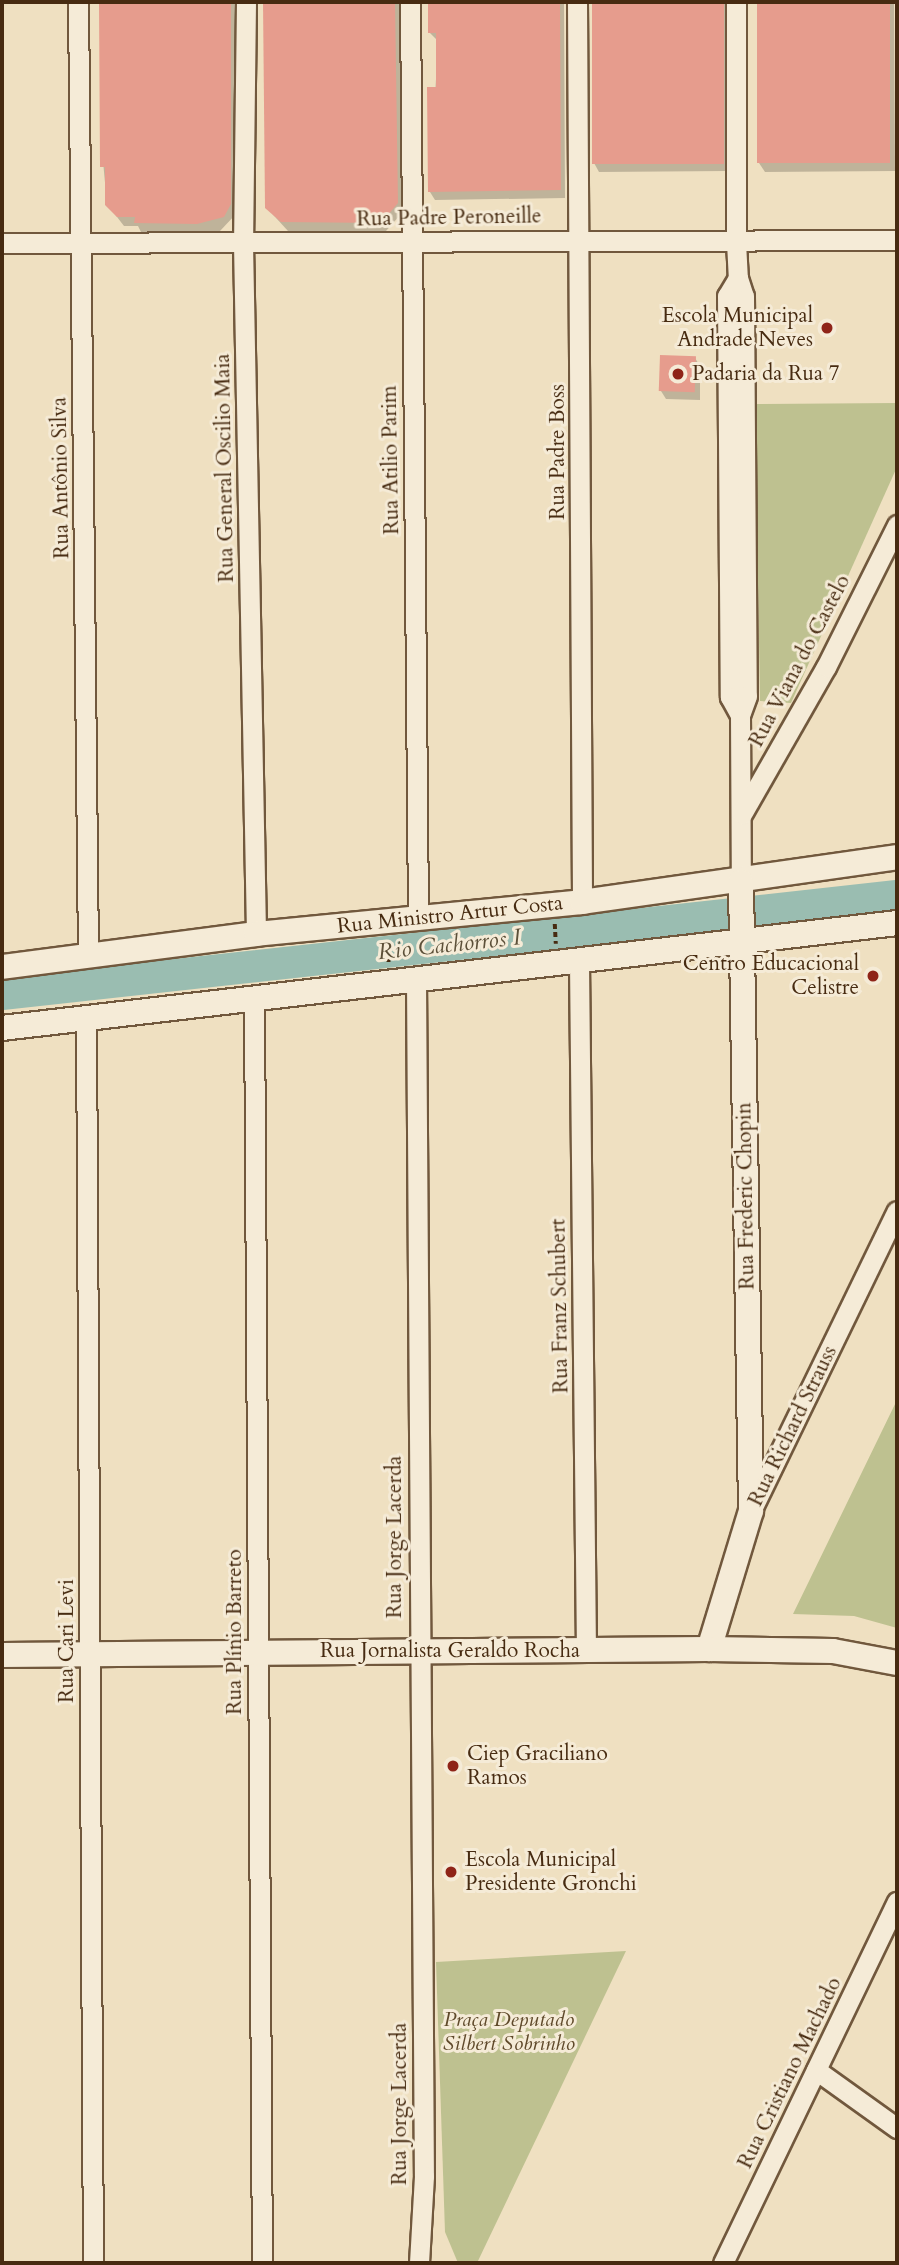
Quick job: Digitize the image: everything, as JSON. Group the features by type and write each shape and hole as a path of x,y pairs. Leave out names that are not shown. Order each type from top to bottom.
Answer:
{"street":[{"name":"Rua Antônio Silva","path":"78,2 88,954"},
{"name":"Rua General Oscilio Maia","path":"246,2 243,243 256,934"},
{"name":"Rua Atilio Parim","path":"410,2 418,917"},
{"name":"Rua Padre Boss","path":"577,2 582,902"},
{"path":"736,2 736,242 737,278 744,296 747,682 740,715 741,889"},
{"name":"Rua Padre Peroneille","path":"2,243 897,240"},
{"name":"Rua Viana do Castelo","path":"740,816 827,667 897,525"},
{"name":"Rua Ministro Artur Costa","path":"2,967 256,934 741,889 897,857"},
{"name":"Rua Frederic Chopin","path":"741,889 751,1511"},
{"path":"2,1028 254,1000 742,934 897,923"},
{"name":"Rua Franz Schubert","path":"568,957 586,1650"},
{"name":"Rua Jorge Lacerda","path":"416,979 424,2176 419,2263"},
{"name":"Rua Plínio Barreto","path":"254,1000 262,2263"},
{"name":"Rua Cari Levi","path":"86,1019 93,2263"},
{"name":"Rua Richard Strauss","path":"709,1649 751,1511 897,1211"},
{"name":"Rua Jornalista Geraldo Rocha","path":"2,1655 709,1649 833,1651 897,1663"},
{"name":"Rua Cristiano Machado","path":"730,2260 816,2070 897,1902"},
{"path":"816,2070 897,2128"}],"path":[{"path":"554,916 568,957"},
{"path":"388,936 390,970"}],"green space":[{"path":"897,403 897,467 791,703 760,701 755,404"},
{"path":"897,1400 897,1628 854,1616 793,1614"},
{"name":"Praça Deputado Silbert Sobrinho","path":"626,1951 477,2263 458,2263 445,2232 436,1962"}],"building":[{"path":"99,2 231,2 231,204 224,217 197,224 134,223 135,217 117,217 105,205 105,167 100,167"},
{"path":"263,2 395,2 398,203 381,223 281,222 265,208"},
{"path":"428,2 560,2 561,190 428,192 427,87 436,87 436,33 428,33"},
{"path":"592,2 724,2 724,164 592,164"},
{"path":"757,2 890,2 890,163 757,163"},
{"name":"Padaria da Rua 7","path":"660,355 696,356 695,392 659,391"}],"waterway":[{"name":"Rio Cachorros I","path":"2,994 897,896"}],"place":[{"name":"Escola Municipal Andrade Neves","path":"827,328"},
{"name":"Padaria da Rua 7","path":"678,374"},
{"name":"Centro Educacional Celistre","path":"873,976"},
{"name":"Ciep Graciliano Ramos","path":"453,1766"},
{"name":"Escola Municipal Presidente Gronchi","path":"451,1872"}]}
